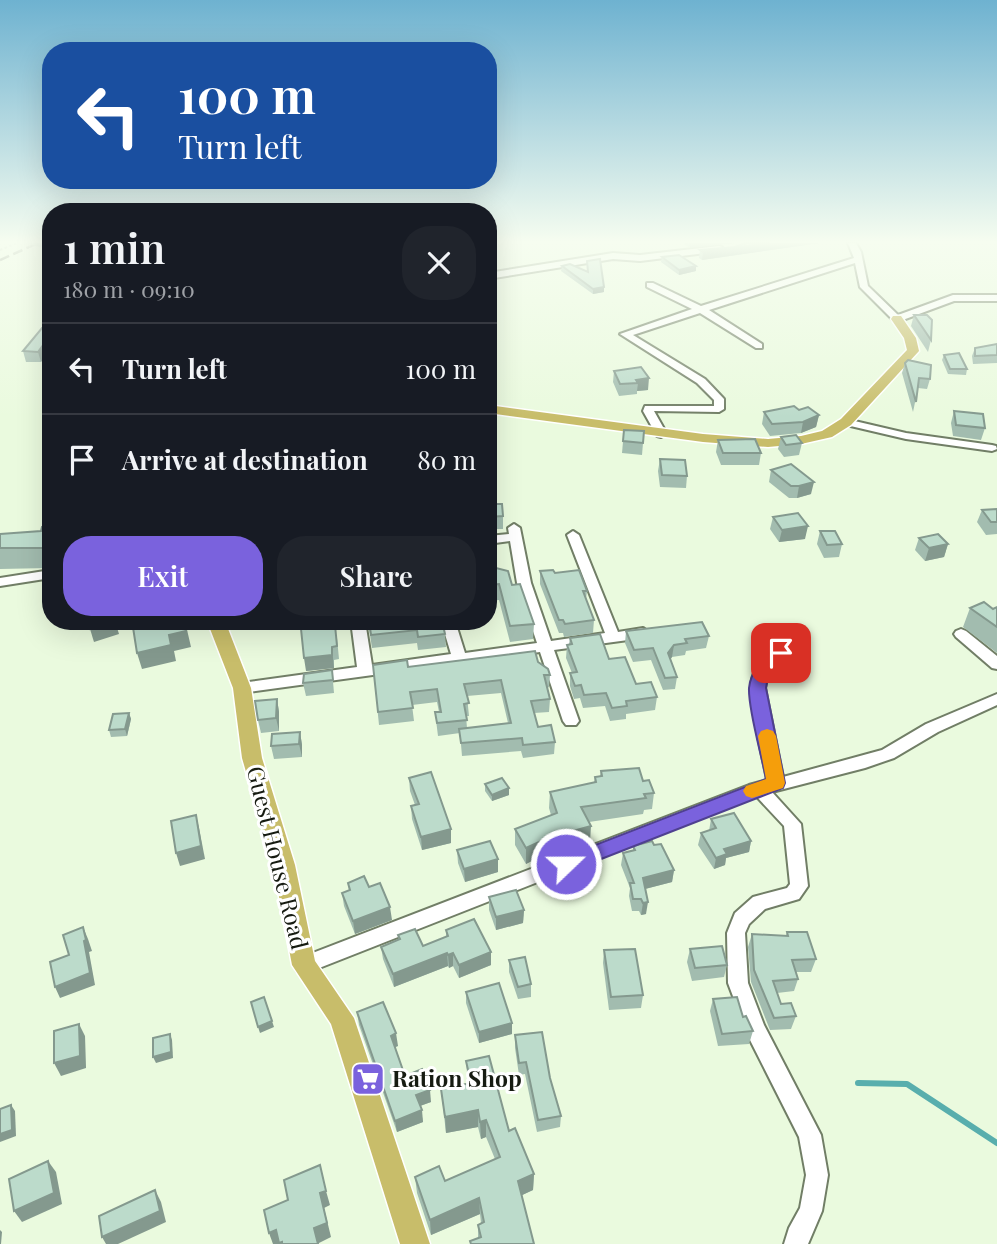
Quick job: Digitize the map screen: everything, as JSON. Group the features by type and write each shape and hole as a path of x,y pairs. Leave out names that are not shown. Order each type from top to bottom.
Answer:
{"main road":[{"path":"497,410 661,434 768,443 827,434 846,422 913,351 910,338 897,319"},
{"name":"Guest House Road","path":"219,630 242,688 252,758 284,865 304,965 342,1018 415,1244"}],"street":[{"path":"683,301 758,346"},
{"path":"661,434 648,411 649,408 719,409 719,399 701,381 625,334 729,301"},
{"path":"878,301 897,319 945,301"},
{"path":"846,422 906,436 992,448"},
{"path":"497,538 515,533 524,583 571,721"},
{"path":"573,535 612,636"},
{"path":"0,582 42,575"},
{"path":"359,630 365,671"},
{"path":"451,630 459,658"},
{"path":"242,688 664,630"},
{"path":"961,634 997,664"},
{"path":"781,653 760,675 758,688 767,786 792,824 799,887 793,894 759,903 742,919 736,933 737,983 755,1029 810,1135 817,1175 811,1211 797,1236 796,1244"},
{"path":"304,965 767,786 876,758 932,728 997,699"}],"building":[{"path":"914,315 927,315 932,320 931,340"},
{"path":"42,328 42,346 38,352 23,351"},
{"path":"997,344 997,355 975,356 975,348"},
{"path":"959,353 967,369 950,369 944,355"},
{"path":"908,360 931,365 930,379 919,378 916,402 905,363"},
{"path":"641,367 649,378 636,380 638,383 620,384 614,371"},
{"path":"794,406 799,410 808,407 819,415 803,422 772,424 764,412"},
{"path":"954,411 983,414 985,428 956,425"},
{"path":"624,430 644,431 643,443 623,441"},
{"path":"796,435 802,443 786,445 781,437"},
{"path":"755,439 761,453 723,453 718,440"},
{"path":"660,459 685,460 687,476 662,475"},
{"path":"791,464 814,482 791,486 771,470"},
{"path":"497,504 502,504 503,516 497,516"},
{"path":"997,509 997,522 991,522 982,510"},
{"path":"798,513 808,526 782,530 773,517"},
{"path":"42,527 42,548 0,548 0,534 41,531"},
{"path":"820,531 835,531 842,544 827,545"},
{"path":"938,534 948,544 929,548 919,538"},
{"path":"497,568 508,571 512,585 520,584 534,624 510,626"},
{"path":"553,570 555,573 579,570 587,591 583,591 594,620 565,624 563,620 559,620 540,571"},
{"path":"984,602 993,609 997,607 997,627 970,608"},
{"path":"702,622 709,636 685,639 687,643 674,645 668,653 677,677 665,678 653,648 634,650 626,631"},
{"path":"133,630 186,630 169,635 171,645 137,653"},
{"path":"301,630 335,630 337,646 332,647 332,655 304,658"},
{"path":"370,630 417,630 371,635"},
{"path":"417,630 444,630 445,634 418,637"},
{"path":"600,634 609,659 625,657 636,684 651,682 657,697 626,701 627,706 612,708 606,693 584,695 581,685 575,686 570,673 577,672 567,645 572,644 570,638"},
{"path":"535,651 538,662 548,669 550,675 544,675 550,699 531,701 538,727 551,725 555,742 523,745 522,738 461,743 459,729 511,723 501,680 464,684 469,703 464,704 467,720 437,723 435,712 441,712 437,689 410,692 413,708 378,712 373,665 407,660 408,667"},
{"path":"332,670 333,680 303,683 304,674"},
{"path":"277,699 276,718 258,720 255,701"},
{"path":"129,713 125,729 109,730 113,714"},
{"path":"300,732 299,744 271,746 272,734"},
{"path":"639,768 643,781 649,780 654,793 644,794 646,798 581,807 591,826 548,838 526,848 515,829 557,813 550,792 596,782 595,777 602,776 601,771"},
{"path":"431,772 451,829 421,837 411,806 419,804 409,778"},
{"path":"502,778 509,788 492,795 485,784"},
{"path":"734,813 751,841 724,849 727,854 716,858 701,833 716,828 711,819"},
{"path":"196,815 201,846 176,853 171,821"},
{"path":"490,841 498,859 464,869 457,850"},
{"path":"652,841 654,845 661,844 674,870 643,878 648,902 643,903 641,899 633,899 630,883 634,883 623,853 635,850 633,846"},
{"path":"364,876 369,887 380,883 390,907 353,921 342,893 350,890 348,883"},
{"path":"516,890 524,910 496,917 489,897"},
{"path":"474,919 491,952 459,965 453,953 447,953 393,974 381,947 400,939 398,935 415,929 423,946 448,936 446,930"},
{"path":"83,927 90,973 55,987 50,962 69,955 63,935"},
{"path":"787,932 807,932 816,959 792,960 798,979 773,981 781,1004 791,1003 796,1016 774,1018 754,970 752,934 788,936"},
{"path":"722,946 727,965 695,968 690,949"},
{"path":"635,949 643,995 611,997 604,950"},
{"path":"525,957 531,984 518,987 509,960"},
{"path":"499,983 512,1023 479,1032 466,992"},
{"path":"264,997 272,1021 258,1027 251,1002"},
{"path":"737,997 743,1017 746,1016 753,1031 722,1034 713,999"},
{"path":"383,1002 396,1033 391,1036 405,1076 422,1069 430,1090 416,1095 422,1110 395,1121 357,1012"},
{"path":"79,1024 80,1056 54,1063 54,1031"},
{"path":"542,1032 550,1078 561,1116 538,1120 526,1062 519,1063 515,1035"},
{"path":"170,1034 171,1052 153,1057 153,1038"},
{"path":"489,1056 509,1131 515,1128 534,1174 518,1181 534,1244 471,1244 470,1241 481,1237 478,1225 484,1222 479,1198 430,1220 415,1177 439,1166 445,1181 500,1157 486,1120 480,1122 478,1110 445,1117 441,1089 471,1083 466,1061"},
{"path":"11,1105 12,1130 0,1134 0,1109"},
{"path":"48,1161 54,1193 14,1211 9,1179"},
{"path":"320,1165 326,1191 320,1193 327,1223 314,1228 318,1244 279,1243 276,1230 269,1233 264,1210 288,1200 284,1180"},
{"path":"155,1190 160,1211 102,1237 99,1216"}],"waterway":[{"path":"858,1083 907,1084 997,1143"}],"slow traffic":[{"path":"752,791 776,783 767,736"}],"place":[{"name":"Ration Shop","path":"368,1079"}],"route":[{"path":"566,864 776,783 758,681 760,675 781,653"}]}
